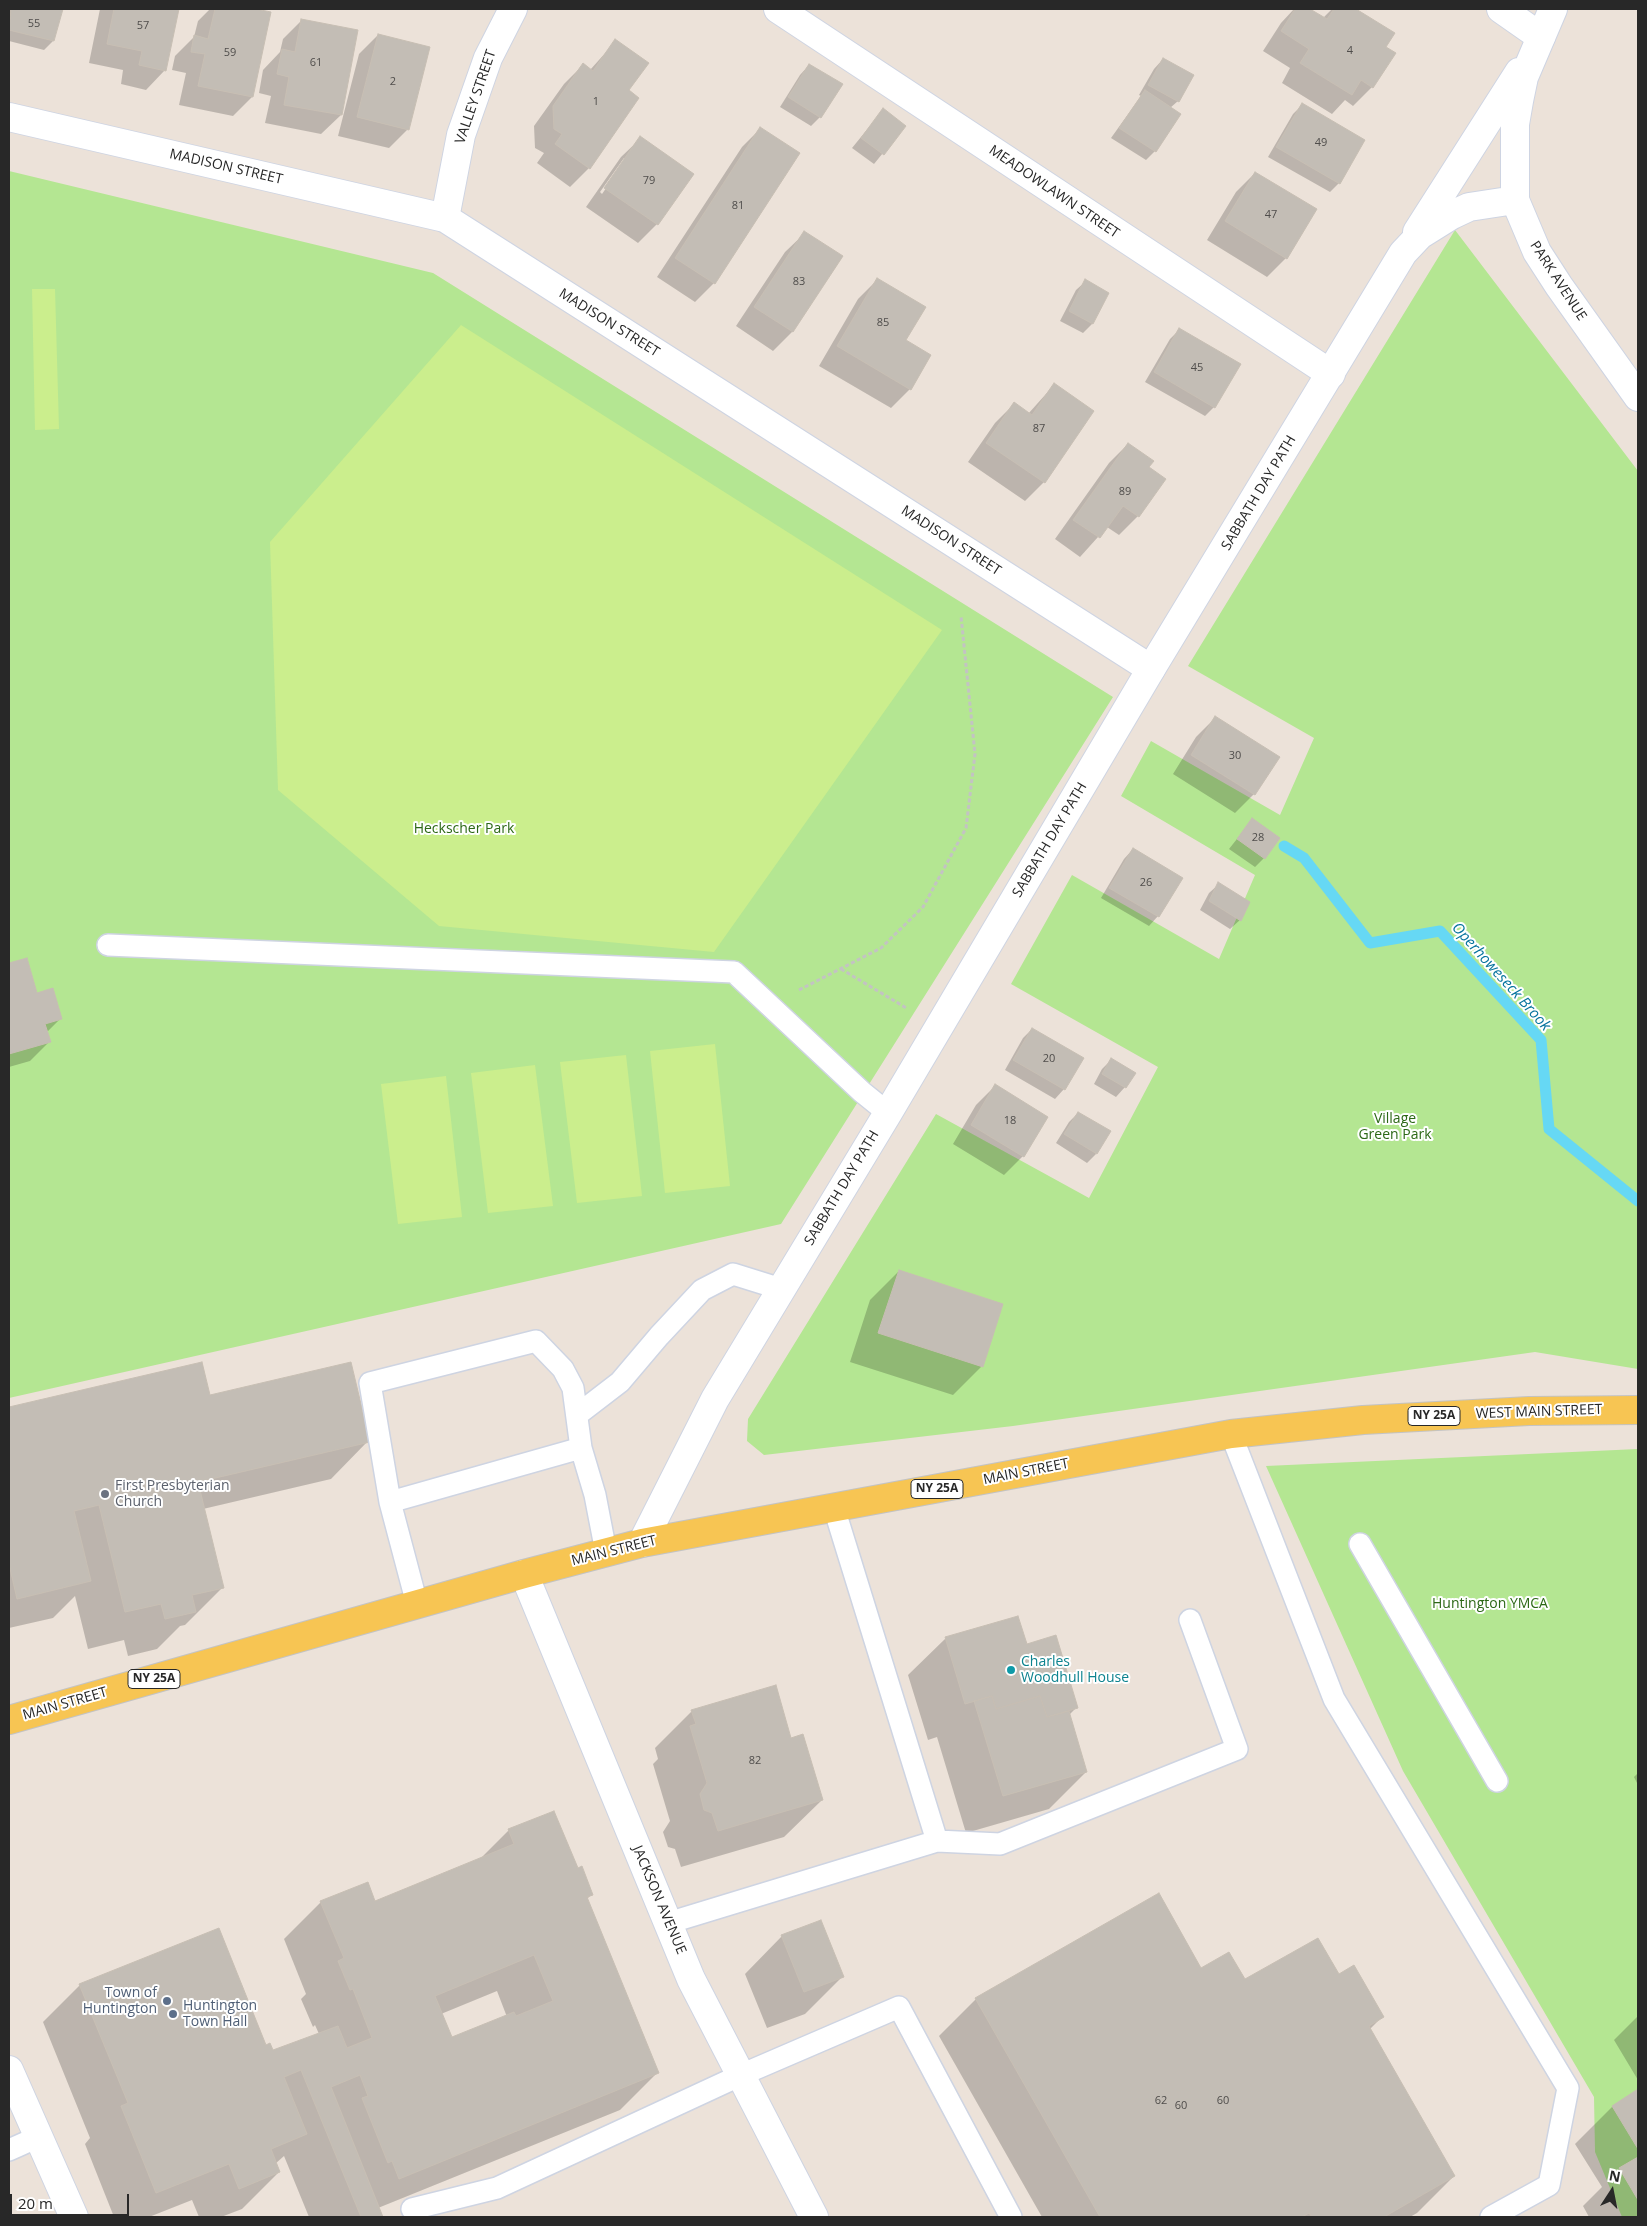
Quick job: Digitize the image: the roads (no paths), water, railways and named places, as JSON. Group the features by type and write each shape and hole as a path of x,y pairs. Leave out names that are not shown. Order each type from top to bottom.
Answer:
{"main road":[{"name":"WEST MAIN STREET","path":"1231,1434 1373,1420 1529,1411 1638,1410"},
{"name":"MAIN STREET","path":"9,1720 524,1574 642,1543 1231,1434"}],"street":[{"name":"VALLEY STREET","path":"444,218 461,135 488,58 513,9"},
{"name":"MEADOWLAWN STREET","path":"778,9 1331,374"},
{"path":"1404,253 1541,37 1501,9"},
{"name":"PARK AVENUE","path":"1553,9 1524,77 1515,124 1515,200 1537,252 1638,397"},
{"name":"MADISON STREET","path":"9,117 444,218 1152,669"},
{"name":"SABBATH DAY PATH","path":"642,1543 715,1399 888,1113 1152,669 1404,253 1420,235 1452,215 1469,208 1515,200"},
{"name":"JACKSON AVENUE","path":"524,1574 691,1979 814,2217"},
{"path":"9,2070 74,2217"}],"lane":[{"path":"108,945 734,972 862,1092 888,1113"},
{"path":"577,1415 620,1382 702,1290 733,1274 781,1289"},
{"path":"417,1604 390,1502 370,1383 536,1341 563,1369 573,1388 581,1448 595,1495 606,1552"},
{"path":"1231,1434 1334,1699 1568,2088 1549,2185 1491,2217"},
{"path":"390,1502 581,1448"},
{"path":"834,1508 937,1841"},
{"path":"1360,1544 1497,1781"},
{"path":"668,1923 937,1841 1000,1844 1237,1749 1190,1620"},
{"path":"412,2209 497,2188 741,2075 899,2007 1010,2217"},
{"path":"9,2150 38,2137"}],"waterway":[{"name":"Operhoweseck Brook","path":"1284,846 1304,858 1370,943 1440,931 1541,1040 1549,1129 1638,1201"}],"place":[{"name":"First Presbyterian Church","path":"105,1494"},
{"name":"Charles Woodhull House","path":"1011,1670"},
{"name":"Town of Huntington","path":"167,2001"},
{"name":"Huntington Town Hall","path":"173,2014"}],"park label":[{"name":"Heckscher Park","path":"464,829"},
{"name":"Village Green Park","path":"1395,1128"},
{"name":"Huntington YMCA","path":"1490,1604"}]}
